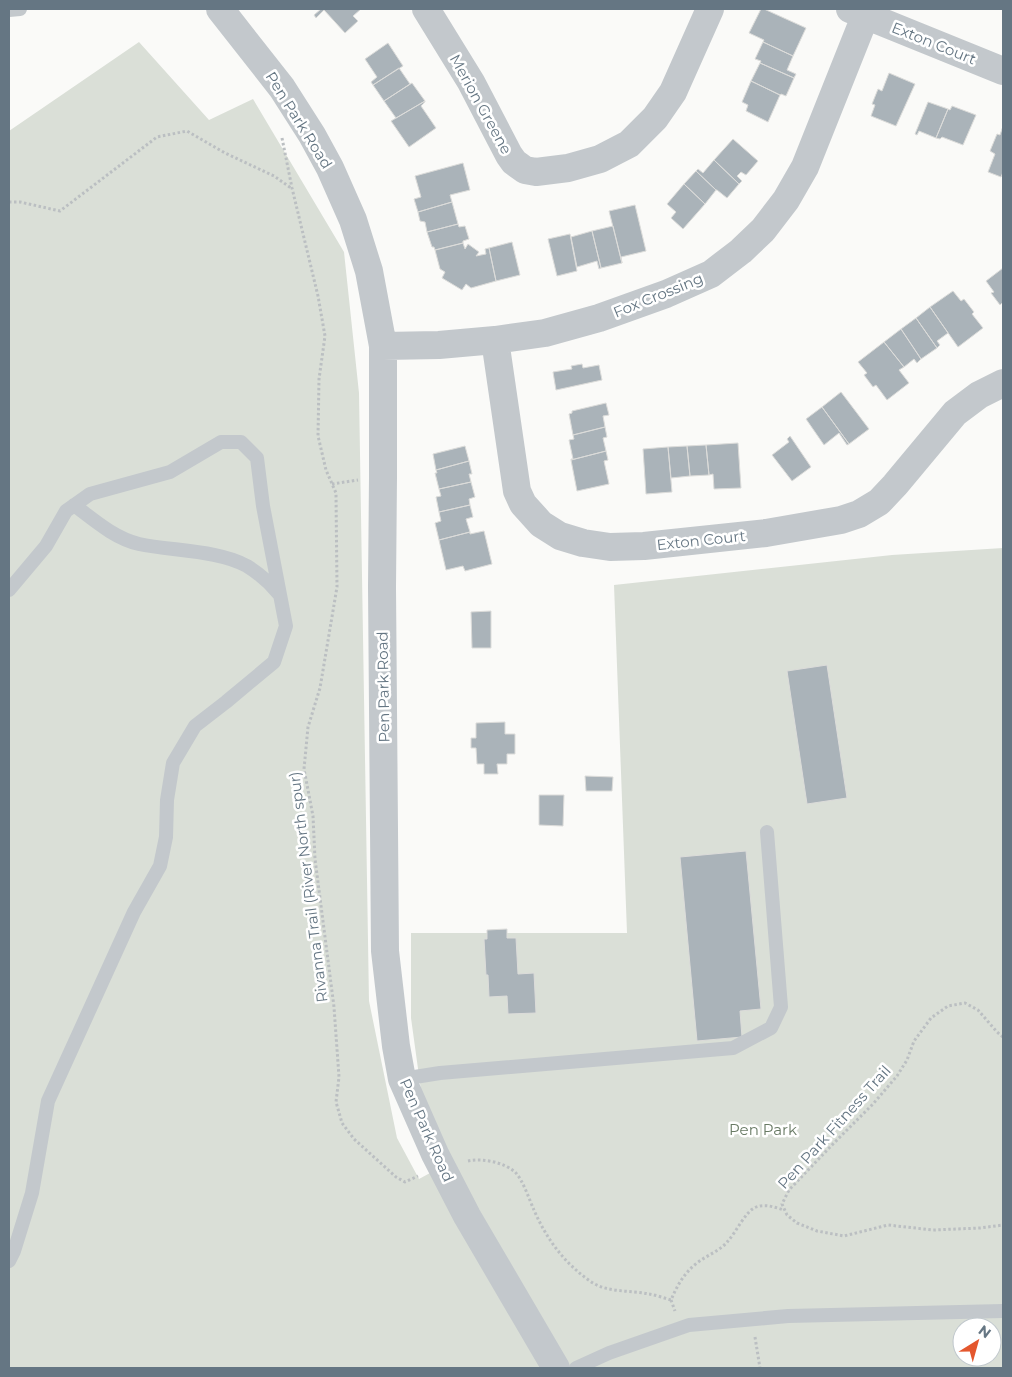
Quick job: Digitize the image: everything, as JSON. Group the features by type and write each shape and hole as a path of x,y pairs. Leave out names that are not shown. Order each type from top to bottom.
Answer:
{"street":[{"name":"Pen Park Road","path":"220,9 282,88 312,135 330,168 353,220 369,271 383,346 382,587 385,951 396,1046 402,1079 435,1154 467,1216 556,1368"},
{"name":"Merion Greene","path":"426,9 472,82 509,155 514,162 525,170 536,172 568,168 600,159 629,144 655,118 673,92 710,9"},
{"name":"Fox Crossing","path":"383,346 439,345 495,340 554,331 600,318 658,298 711,274 741,251 763,230 786,200 805,168 861,11"},
{"name":"Exton Court","path":"861,11 1003,72"},
{"name":"Exton Court","path":"495,340 517,491 523,504 541,524 560,536 610,548 766,533 841,520 859,514 879,502 955,413 979,395 1003,383"}],"lane":[{"path":"9,10 20,9"},
{"path":"9,590 46,546 66,511 90,494 170,472 221,442 241,442 257,458 262,506 286,626 274,662 195,726 173,763 167,800 166,837 160,866 134,912 48,1100 32,1193 14,1251 9,1261"},
{"path":"74,505 121,538 139,544 220,557 246,566 268,581 280,596"},
{"path":"402,1079 733,1048 771,1028 781,1007 767,832"},
{"path":"576,1368 609,1353 689,1325 788,1316 1003,1311"}],"path":[{"name":"Rivanna Trail (River North spur)","path":"9,202 20,202 60,211 157,136 187,131 225,153 274,176 292,188 326,336 320,379 318,436 326,470 336,493 337,587 320,688 308,727 304,768 313,816 315,859 334,1007 339,1077 336,1102 342,1123 354,1139 396,1177 405,1182 421,1175"},
{"name":"Pen Park Fitness Trail","path":"1003,1036 997,1032 978,1010 965,1003 948,1006 931,1018 914,1041 907,1060 897,1076 789,1190 782,1204 787,1215 797,1223 817,1231 844,1236 888,1225 933,1230 1003,1225"},
{"path":"466,1161 489,1161 507,1166 516,1174 554,1248 574,1269 592,1283 609,1290 651,1294 671,1300 685,1274 697,1263 728,1242 752,1209 760,1206 770,1206 785,1211"},
{"path":"753,1320 760,1368"}],"green space":[{"name":"Pen Park","path":"139,42 209,120 253,99 344,252 359,393 369,1001 397,1138 419,1179 441,1167 423,1105 411,1018 411,933 627,933 614,585 892,555 1003,548 1003,1368 9,1368 9,131"}],"building":[{"path":"321,9 361,9 353,16 358,21 345,33 324,10 316,18 314,15"},
{"path":"761,9 806,28 793,56 749,33"},
{"path":"763,42 793,56 787,70 796,74 794,78 755,59"},
{"path":"388,43 403,66 373,85 371,82 377,77 365,59"},
{"path":"760,63 794,78 786,96 751,81"},
{"path":"399,68 410,84 384,101 373,85"},
{"path":"889,73 915,84 896,126 871,116 875,105 872,104 878,89 882,91"},
{"path":"751,81 780,95 768,122 746,111 748,105 742,102"},
{"path":"412,83 425,101 396,118 384,101"},
{"path":"425,101 421,106 436,128 409,147 391,121"},
{"path":"928,102 948,109 936,138 919,131 917,135 915,134"},
{"path":"952,106 976,115 963,145 942,137 940,139 936,138 948,109 950,110"},
{"path":"1003,126 1003,172 1001,177 988,172 995,154 990,151 997,134 1000,135"},
{"path":"733,139 758,161 746,175 741,172 737,176 742,181 739,184 714,160"},
{"path":"714,160 739,184 727,198 696,171 698,169 703,173"},
{"path":"463,163 470,190 450,195 452,202 418,212 414,199 421,197 415,176"},
{"path":"696,171 716,190 705,204 684,184"},
{"path":"684,184 705,204 683,229 671,218 676,212 667,204"},
{"path":"452,202 458,224 427,232 425,222 420,221 418,212"},
{"path":"635,205 646,251 621,257 622,263 609,211"},
{"path":"458,224 459,227 465,226 469,239 463,241 463,243 435,250 432,247 427,232"},
{"path":"613,226 622,263 601,268 592,231"},
{"path":"592,231 601,268 599,269 597,261 577,267 571,237"},
{"path":"570,234 577,271 557,276 548,239"},
{"path":"512,242 520,275 496,281 489,248"},
{"path":"463,243 465,249 468,244 479,252 476,256 486,254 485,249 489,248 496,281 471,288 466,284 462,290 442,278 445,272 440,269 435,250"},
{"path":"1003,268 1003,304 1000,305 991,293 994,292 986,281"},
{"path":"953,291 961,301 964,299 974,312 972,314 983,328 958,347 930,307"},
{"path":"930,307 948,333 937,341 940,345 937,348 916,318"},
{"path":"916,318 937,348 921,359 901,329"},
{"path":"901,329 921,359 917,363 914,359 904,367 884,342"},
{"path":"884,342 904,367 899,370 909,383 887,400 876,385 873,387 864,375 867,373 858,362"},
{"path":"582,364 583,368 599,365 602,380 556,390 553,372 572,369 571,366"},
{"path":"841,392 869,429 849,444 822,407"},
{"path":"606,403 609,415 603,416 605,427 573,435 569,414 572,411"},
{"path":"822,407 849,444 847,445 839,433 824,445 806,419"},
{"path":"605,427 607,437 603,438 606,451 571,460 573,459 569,440 574,439 573,435"},
{"path":"790,436 811,467 792,481 772,455 789,442 787,439"},
{"path":"738,443 741,488 714,489 713,474 709,475 706,445"},
{"path":"706,445 709,475 690,476 687,446"},
{"path":"465,446 469,461 436,470 433,454"},
{"path":"687,446 690,476 671,478 668,447"},
{"path":"668,447 672,492 646,494 643,449"},
{"path":"606,451 608,460 604,461 609,484 577,491 571,460"},
{"path":"469,461 472,474 469,474 471,482 439,489 436,470"},
{"path":"471,482 475,497 469,499 470,505 439,512 436,497 441,496 439,489"},
{"path":"470,505 473,517 466,519 470,532 439,540 435,523 441,521 439,512"},
{"path":"484,531 492,564 465,571 463,566 446,570 439,540 470,532 470,534"},
{"path":"491,611 491,648 472,648 471,612"},
{"path":"827,665 847,798 807,804 787,671"},
{"path":"505,722 505,734 515,734 515,754 507,754 507,764 497,764 498,774 484,774 484,764 477,764 476,748 471,748 471,738 476,738 476,723"},
{"path":"585,776 613,777 612,791 586,791"},
{"path":"539,795 564,795 563,826 539,825"},
{"path":"746,851 761,1009 740,1011 742,1037 697,1041 680,857"},
{"path":"507,929 507,938 516,938 518,974 534,973 536,1013 508,1014 507,996 489,997 484,939 487,939 487,930"}]}
